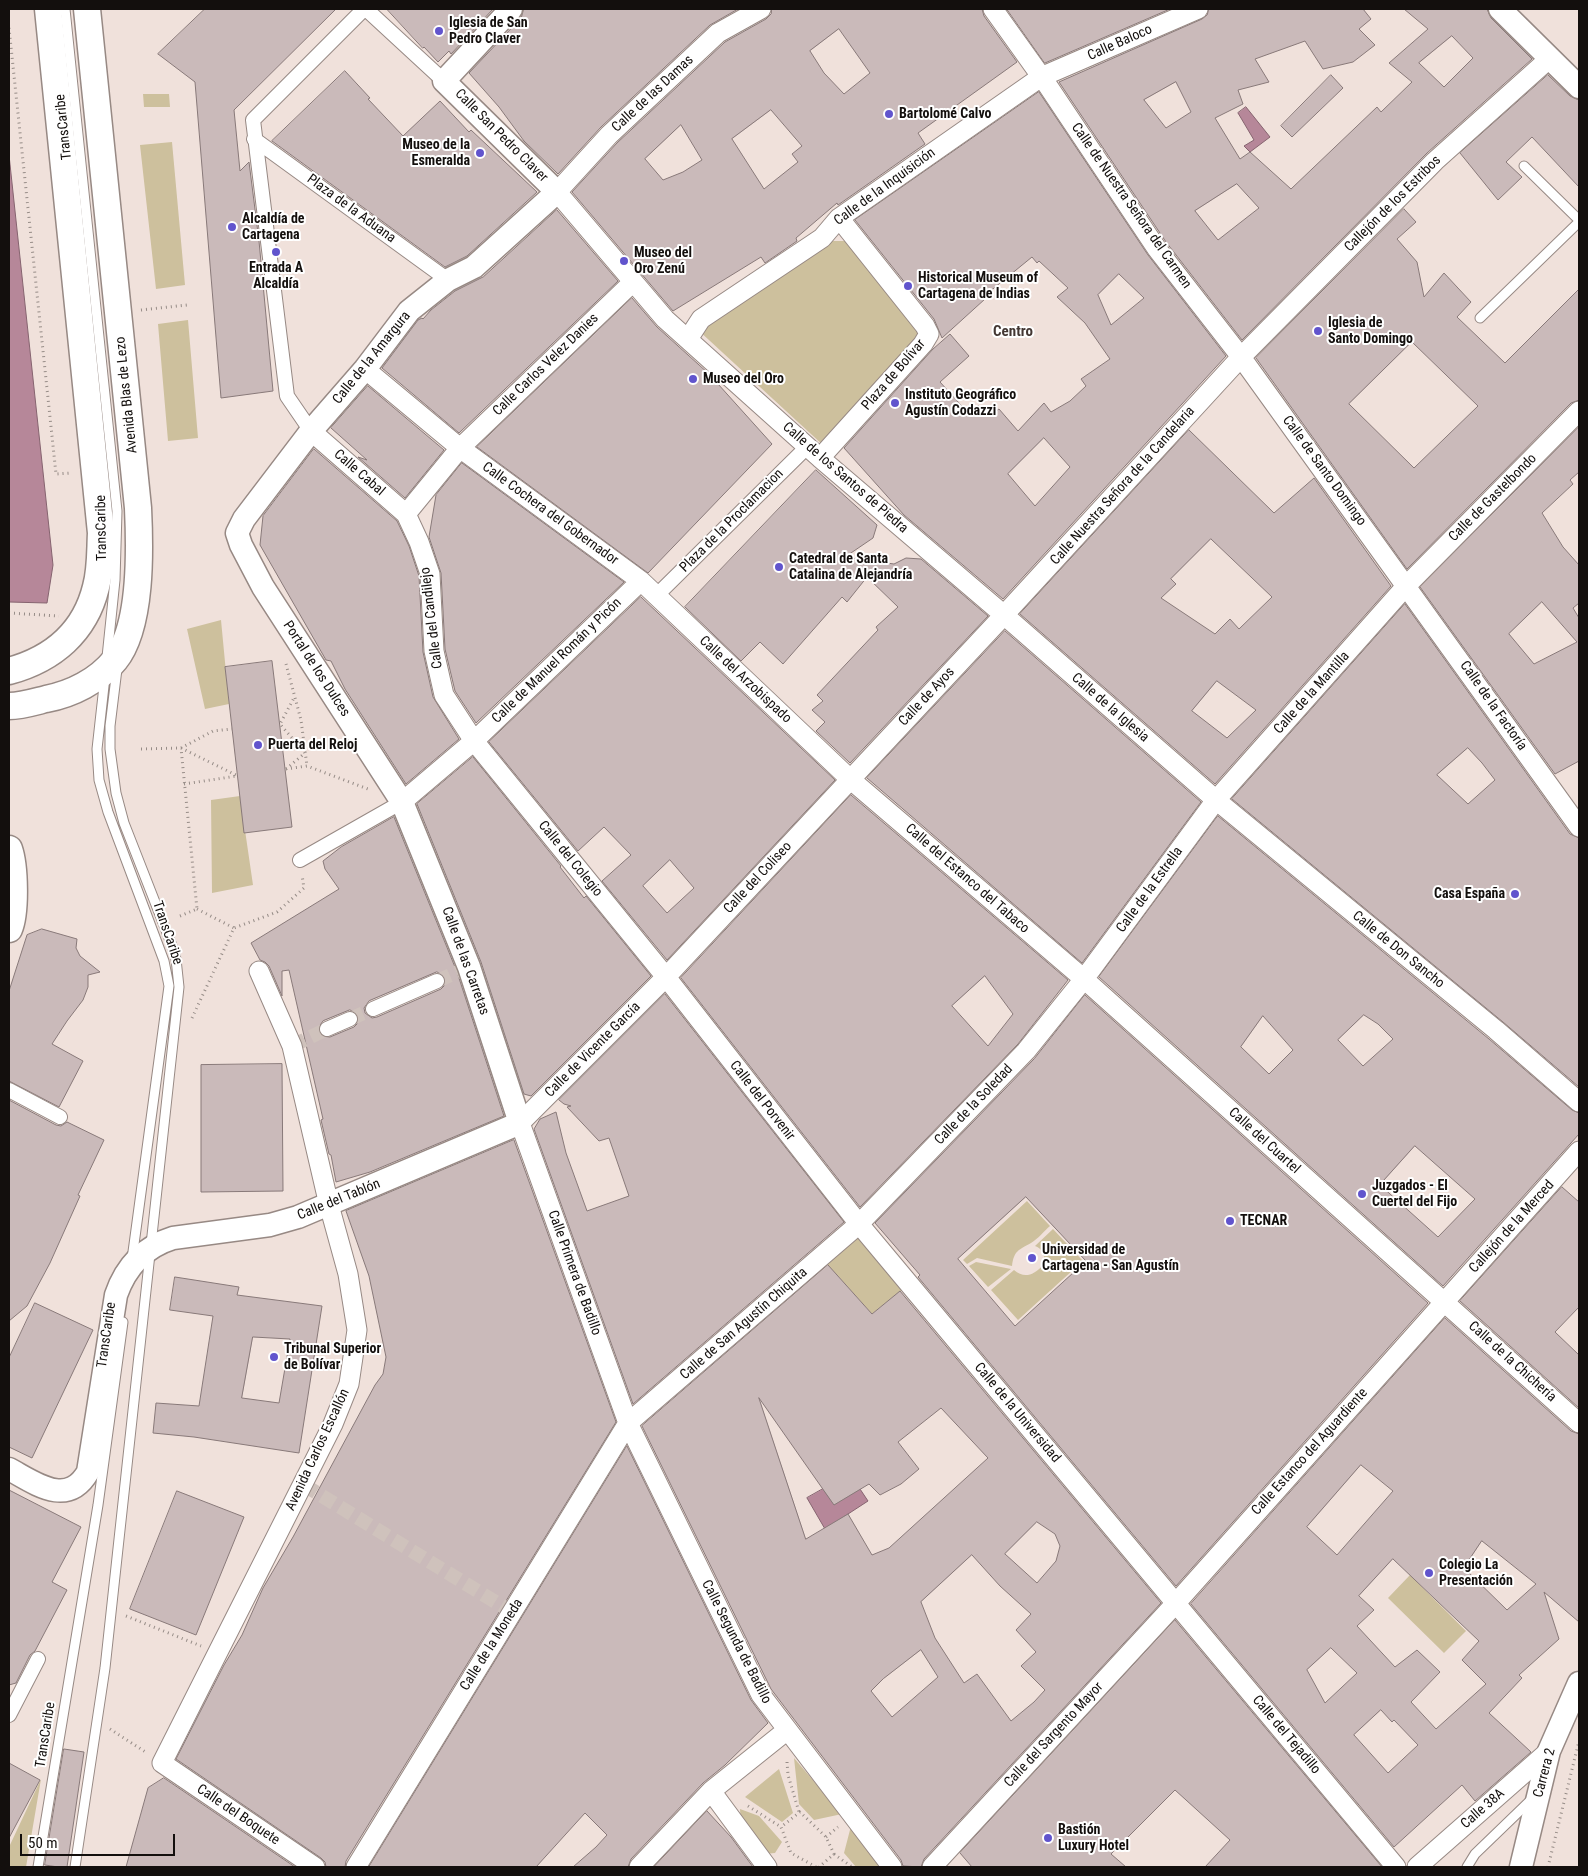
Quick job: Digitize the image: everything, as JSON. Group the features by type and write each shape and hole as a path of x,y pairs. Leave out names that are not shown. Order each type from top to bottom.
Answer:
{"main road":[{"path":"9,671 29,665 48,655 66,641 80,624 90,606 97,585 99,565 100,532 48,9"},
{"name":"Avenida Blas de Lezo","path":"9,706 69,693 105,671 116,659 123,647 138,586 140,540 138,508 87,9"},
{"path":"9,849 12,859 12,922 9,929"}],"street":[{"path":"311,431 287,396 253,120 365,9 444,81 511,9"},
{"name":"Calle de las Damas","path":"557,192 609,135 718,33 760,9"},
{"name":"Calle de Nuestra Señora del Carmen","path":"993,9 1157,249 1242,357"},
{"name":"Calle Baloco","path":"1041,77 1198,9"},
{"path":"1500,9 1579,87"},
{"name":"Callejón de los Estribos","path":"1242,357 1435,161 1550,58"},
{"name":"Calle de la Inquisición","path":"688,339 701,319 822,238 840,218 1041,77"},
{"name":"Calle San Pedro Claver","path":"444,81 557,192"},
{"name":"Plaza de la Aduana","path":"254,139 448,280"},
{"name":"Calle de la Amargura","path":"237,533 244,519 311,431 365,369 409,311 448,280 474,268 557,192"},
{"name":"Calle de los Santos de Piedra","path":"557,192 665,319 814,452 1004,615"},
{"name":"Plaza de Bolívar","path":"814,452 923,344 929,334 925,326 840,218"},
{"name":"Calle Carlos Velez Danies","path":"460,448 633,282"},
{"name":"Calle de Santo Domingo","path":"1242,357 1407,585"},
{"name":"Calle Nuestra Señora de la Candelaria","path":"1004,615 1242,357"},
{"name":"Calle Cochera del Gobernador","path":"365,369 460,448 641,580"},
{"name":"Calle de Gastelbondo","path":"1407,585 1579,411"},
{"name":"Calle Cabal","path":"311,431 406,514"},
{"path":"406,514 460,448"},
{"name":"Plaza de la Proclamacion","path":"656,596 814,452"},
{"name":"Calle del Candilejo","path":"406,514 419,542 430,574 434,651 444,695 474,741"},
{"name":"Portal de los Dulces","path":"237,533 241,545 263,587 402,802"},
{"name":"Calle del Arzobispado","path":"641,580 850,779"},
{"name":"Calle de Manuel Román y Picón","path":"402,802 474,741 641,580"},
{"name":"Calle de la Mantilla","path":"1216,800 1407,585"},
{"name":"Calle de la Factoría","path":"1407,585 1579,827"},
{"name":"Calle de Ayos","path":"850,779 1004,615"},
{"name":"Calle de la Iglesia","path":"1004,615 1216,800"},
{"name":"Calle del Colegio","path":"474,741 666,977"},
{"name":"Calle del Coliseo","path":"666,977 850,779"},
{"name":"Calle del Estanco del Tabaco","path":"850,779 1084,980"},
{"name":"Calle de la Estrella","path":"1084,980 1216,800"},
{"name":"Calle de Don Sancho","path":"1216,800 1488,1024 1579,1102"},
{"path":"300,860 402,802"},
{"name":"Calle de las Carretas","path":"402,802 469,967 520,1123"},
{"name":"Avenida Carlos Escallón","path":"162,1763 333,1424 349,1384 357,1330 348,1274 329,1206 292,1046 259,972"},
{"name":"Calle de Vicente García","path":"520,1123 666,977"},
{"name":"Calle del Porvenir","path":"666,977 859,1224"},
{"name":"Calle de la Soledad","path":"859,1224 1026,1051 1084,980"},
{"name":"Calle del Cuartel","path":"1084,980 1445,1302"},
{"path":"373,1009 437,982"},
{"path":"327,1029 350,1019"},
{"path":"9,1090 60,1117"},
{"name":"Calle del Tablón","path":"131,1265 160,1242 173,1238 270,1225 329,1206 520,1123"},
{"name":"Calle Primera de Badillo","path":"520,1123 628,1423"},
{"name":"Callejón de la Merced","path":"1445,1302 1577,1158"},
{"name":"Calle de San Agustín Chiquita","path":"628,1423 859,1224"},
{"name":"Calle de la Universidad","path":"859,1224 1176,1603"},
{"path":"9,1469 51,1490 61,1491 70,1490 83,1480 88,1472 116,1295 131,1265"},
{"name":"Calle de la Chichería","path":"1445,1302 1579,1423"},
{"name":"Calle Estanco del Aguardiente","path":"1176,1603 1445,1302"},
{"name":"Calle Segunda de Badillo","path":"628,1423 761,1696 785,1731 892,1867"},
{"name":"Calle de la Moneda","path":"356,1867 628,1423"},
{"name":"Calle del Sargento Mayor","path":"932,1867 1176,1603"},
{"name":"Calle del Tejadillo","path":"1176,1603 1396,1867"},
{"path":"9,1715 38,1659"},
{"name":"Carrera 2","path":"1521,1867 1549,1752 1579,1684"},
{"path":"639,1867 711,1791 785,1731"},
{"name":"Calle 38A","path":"1417,1867 1549,1752"},
{"name":"Calle del Boquete","path":"162,1763 315,1867"},
{"path":"711,1791 766,1867"}],"lane":[{"name":"TransCaribe","path":"65,9 117,511 115,580 97,749 99,780 108,812 162,955 169,986 127,1294"},
{"path":"1480,318 1579,221 1524,166"},
{"name":"TransCaribe","path":"75,1867 105,1668 179,987 176,959 124,823 116,793 110,749 110,726 118,664 123,647"},
{"name":"TransCaribe","path":"38,1867 98,1505 124,1313"},
{"path":"1467,1867 1475,1854 1539,1792"}],"path":[{"path":"9,28 56,474 75,472"},
{"path":"138,310 186,305"},
{"path":"9,613 64,616"},
{"path":"285,659 296,695 307,766"},
{"path":"296,695 280,724 305,753"},
{"path":"141,749 180,748 213,732 232,729"},
{"path":"180,748 197,909"},
{"path":"180,748 238,776 184,784"},
{"path":"305,753 286,770 307,766 402,802"},
{"path":"192,1018 234,928 277,912 304,888 300,860"},
{"path":"180,916 197,909 234,928"},
{"path":"119,1613 218,1653"},
{"path":"110,1729 162,1763"},
{"path":"785,1731 788,1776 800,1812 826,1837 834,1854 852,1867"},
{"path":"1548,1867 1579,1741"},
{"path":"800,1812 781,1827 791,1853 818,1867 834,1854"}],"shaded area":[{"path":"143,94 169,94 170,107 144,107"},
{"path":"1246,107 1270,137 1250,152 1244,146 1254,140 1238,113"},
{"path":"172,142 185,285 156,289 140,145"},
{"path":"9,155 53,565 47,603 9,602"},
{"path":"827,241 853,241 924,338 824,446 697,329"},
{"path":"188,320 198,438 168,441 158,324"},
{"path":"221,620 229,704 205,709 187,629"},
{"path":"240,796 253,885 212,893 211,800"},
{"path":"1027,1201 1050,1226 1034,1241 1018,1251 1012,1266 977,1258 967,1264 963,1260"},
{"path":"859,1229 907,1286 872,1314 824,1261"},
{"path":"1053,1229 1083,1261 1078,1265 1045,1260 1041,1250 1035,1246"},
{"path":"976,1262 1011,1269 988,1287 969,1266"},
{"path":"1042,1266 1073,1270 1018,1320 991,1290 1014,1270 1021,1274 1029,1275 1036,1272"},
{"path":"823,1489 834,1504 860,1489 868,1501 825,1529 807,1498"},
{"path":"1410,1575 1466,1631 1444,1653 1388,1598"},
{"path":"794,1758 842,1814 814,1820 799,1804"},
{"path":"779,1769 793,1813 782,1822 745,1797"},
{"path":"41,1779 26,1867 9,1867 9,1847"},
{"path":"740,1809 759,1816 782,1842 775,1853 764,1854 741,1825"},
{"path":"851,1826 883,1867 856,1867 844,1853"}],"building":[{"path":"205,9 336,9 234,110 240,171 249,162 259,241 273,391 221,398 195,82 158,54"},
{"name":"Iglesia de San Pedro Claver","path":"387,9 493,9 451,54 449,51 438,62"},
{"path":"524,9 738,9 710,25 601,127 558,174 524,141 499,107 469,73 521,18"},
{"path":"772,9 982,9 984,16 1017,62 918,133 925,144 838,205 837,203 796,238 797,241 765,263 761,257 673,311 572,192 617,143 725,42 766,19 771,14","holes":["839,29 870,73 844,94 824,73 810,51","771,110 802,146 792,154 798,162 764,189 732,139","681,125 702,160 683,172 663,180 645,159"]},
{"path":"1007,9 1170,9 1045,63"},
{"path":"1209,9 1363,9 1371,19 1359,29 1375,45 1353,62 1323,69 1305,41 1255,59 1269,82 1238,90 1243,104 1215,118 1240,159 1250,152 1291,189 1377,107 1381,112 1412,82 1389,63 1428,29 1404,9 1487,9 1491,18 1532,59 1427,153 1242,340 1166,242 1059,82 1202,19 1207,15","holes":["1452,36 1473,58 1444,87 1419,63","1176,82 1191,112 1166,128 1144,100","1237,184 1259,208 1218,240 1195,211"]},
{"path":"345,71 403,136 440,101 469,132 471,130 537,192 467,256 445,267 272,141"},
{"path":"1331,75 1343,88 1292,137 1281,126"},
{"path":"1548,75 1570,96 1579,100 1579,187 1532,137 1506,162 1522,177 1498,200 1460,153"},
{"path":"1039,92 1148,255 1226,356 1003,599 904,515 844,448 933,349 950,334 969,356 940,382 969,414 978,405 989,416 999,409 1018,431 1044,403 1051,412 1070,401 1086,386 1081,379 1110,359 1085,323 1057,297 1068,288 1039,261 1037,263 1032,257 983,297 985,299 942,338 934,319 855,220","holes":["1119,274 1144,298 1111,325 1098,295","1044,438 1070,467 1035,506 1008,474"]},
{"path":"1404,209 1416,222 1397,239 1417,262 1424,297 1444,273 1471,302 1457,317 1505,363 1579,289 1579,400 1571,403 1407,569 1256,358","holes":["1412,342 1478,406 1414,468 1349,404"]},
{"path":"557,210 618,281 459,433 382,368 418,320 423,319 431,310 455,291 483,277"},
{"path":"632,298 657,327 719,383 772,444 648,573 477,447"},
{"path":"368,386 444,450 405,498 358,457 367,460 331,428"},
{"path":"1579,427 1579,472 1570,480 1573,484 1542,513 1563,547 1579,565 1579,603 1573,608 1579,618 1579,761 1555,774 1420,587","holes":["1542,602 1577,642 1534,664 1509,634"]},
{"path":"1189,430 1274,513 1314,478 1391,586 1215,784 1020,614","holes":["1211,539 1272,597 1239,629 1230,619 1215,634 1161,598 1176,584 1171,579","1217,681 1256,710 1227,738 1192,711"]},
{"path":"314,449 397,521 409,546 419,576 423,652 433,697 459,739 406,784 345,689 331,661 326,660 260,545 263,516"},
{"path":"462,463 624,582 476,723 455,691 445,649 441,573 429,537 436,495"},
{"path":"816,470 877,525 873,538 845,557 894,564 906,558 921,559 988,616 850,763 816,731 825,722 812,710 823,701 817,695 878,630 876,627 898,607 867,577 847,602 842,597 783,664 760,642 741,661 685,607"},
{"path":"641,597 835,780 667,960 602,881 631,855 604,827 578,851 489,742","holes":["670,860 694,888 667,913 643,886"]},
{"path":"1405,604 1570,834 1579,838 1579,1087 1503,1022 1232,799","holes":["1468,748 1495,780 1468,804 1437,775"]},
{"path":"1005,631 1201,802 1082,963 867,778"},
{"name":"Puerta del Reloj","path":"272,661 292,827 244,833 225,667"},
{"path":"473,757 561,866 584,898 586,896 651,976 531,1096 524,1094 481,962 417,804"},
{"path":"851,795 1068,980 1018,1044 860,1207 681,978","holes":["985,976 1013,1014 988,1046 952,1006"]},
{"path":"1218,816 1489,1039 1572,1110 1579,1113 1579,1134 1443,1286 1099,977","holes":["1364,1015 1378,1024 1393,1039 1363,1066 1338,1040","1263,1016 1293,1050 1269,1074 1241,1047","1415,1146 1475,1199 1438,1237 1380,1185"]},
{"path":"394,817 457,972 504,1116 370,1172 336,1182 289,970 282,971 282,996 269,966 260,960 251,943 339,889 325,869 323,861 341,847","holes":["437,972 445,978 444,986 441,989 377,1017 372,1018 365,1013 364,1008 369,1001","350,1010 358,1016 357,1024 354,1027 330,1037 322,1036 319,1033 318,1028 323,1021"]},
{"path":"42,929 77,939 76,948 80,956 100,972 88,975 88,987 83,1000 52,1044 83,1061 59,1107 9,1081 9,991 27,935"},
{"path":"665,994 844,1222 633,1404 534,1129 540,1119 556,1112 566,1153 587,1211 629,1196 609,1138 599,1141 567,1107 571,1106 559,1100"},
{"path":"1085,995 1428,1303 1176,1586 875,1223 1034,1059","holes":["1026,1197 1086,1261 1015,1326 958,1259"]},
{"path":"282,1064 283,1191 201,1192 201,1065"},
{"path":"9,1100 56,1125 61,1126 67,1122 104,1140 78,1195 80,1196 50,1263 27,1306 9,1321"},
{"path":"514,1140 616,1422 346,1861 345,1867 326,1867 325,1862 321,1858 176,1759 224,1665 242,1635 263,1588 293,1537 375,1385 383,1374 386,1357 369,1276 346,1211"},
{"path":"1562,1187 1579,1202 1579,1307 1555,1332 1579,1355 1579,1408 1460,1301"},
{"path":"828,1265 872,1314 900,1291 1161,1603 924,1859 921,1867 903,1866 901,1860 771,1689 642,1426","holes":["759,1398 834,1505 869,1484 880,1495 901,1484 919,1469 898,1442 941,1408 988,1458 889,1548 872,1555 848,1514 806,1539","1037,1522 1055,1534 1060,1546 1056,1561 1037,1583 1005,1554","972,1555 1000,1586 1031,1614 1016,1630 1036,1652 1021,1666 1045,1690 1011,1721 977,1674 964,1683 935,1638 921,1602","921,1650 938,1677 892,1717 871,1691 883,1679"]},
{"path":"175,1277 239,1287 237,1295 322,1306 299,1453 194,1437 153,1433 156,1403 199,1406 213,1316 170,1310","holes":["253,1337 290,1339 279,1403 242,1398"]},
{"path":"35,1303 93,1330 32,1458 9,1447 9,1358"},
{"path":"1445,1318 1571,1431 1579,1434 1579,1622 1544,1592 1559,1639 1519,1675 1522,1678 1489,1713 1531,1752 1475,1801 1462,1785 1394,1847 1191,1604","holes":["1361,1465 1393,1491 1337,1555 1307,1527","1482,1541 1536,1584 1507,1610 1464,1568","1393,1559 1479,1641 1462,1660 1486,1684 1436,1729 1411,1702 1440,1672 1417,1650 1395,1667 1357,1626 1374,1610 1359,1596","1331,1648 1357,1673 1325,1703 1307,1670","1381,1710 1392,1722 1394,1720 1418,1745 1388,1773 1354,1735"]},
{"path":"627,1446 751,1700 768,1723 725,1765 703,1783 631,1859 628,1867 573,1867 607,1835 585,1813 536,1867 369,1867"},
{"path":"9,1490 81,1527 52,1582 67,1590 16,1683 9,1685"},
{"path":"177,1491 244,1517 196,1635 130,1609"},
{"path":"1175,1620 1382,1867 1205,1867 1230,1840 1175,1790 1111,1854 1126,1867 972,1867 960,1853"},
{"path":"64,1749 84,1752 67,1867 58,1867 45,1865"},
{"path":"9,1763 40,1780 9,1838"},
{"path":"164,1778 295,1867 126,1867 148,1788"},
{"path":"707,1811 731,1837 753,1867 654,1867"}],"tunnel":[{"path":"437,981 469,967"},
{"path":"350,1019 373,1009"},
{"path":"292,1046 327,1029"},
{"path":"304,1485 512,1612"}],"place":[{"name":"Iglesia de San Pedro Claver","path":"439,31"},
{"name":"Bartolomé Calvo","path":"889,114"},
{"name":"Museo de la Esmeralda","path":"480,153"},
{"name":"Alcaldía de Cartagena","path":"232,227"},
{"name":"Entrada A Alcaldía","path":"276,252"},
{"name":"Museo del Oro Zenú","path":"624,261"},
{"name":"Historical Museum of Cartagena de Indias","path":"908,286"},
{"name":"Iglesia de Santo Domingo","path":"1318,331"},
{"name":"Museo del Oro","path":"693,379"},
{"name":"Instituto Geográfico Agustín Codazzi","path":"895,403"},
{"name":"Catedral de Santa Catalina de Alejandría","path":"779,567"},
{"name":"Puerta del Reloj","path":"258,745"},
{"name":"Casa España","path":"1515,894"},
{"name":"Juzgados - El Cuertel del Fijo","path":"1362,1194"},
{"name":"TECNAR","path":"1230,1221"},
{"name":"Universidad de Cartagena - San Agustín","path":"1032,1258"},
{"name":"Tribunal Superior de Bolívar","path":"274,1357"},
{"name":"Colegio La Presentación","path":"1429,1573"},
{"name":"Bastión Luxury Hotel","path":"1048,1838"}],"district":[{"name":"Centro","path":"1013,332"}]}
